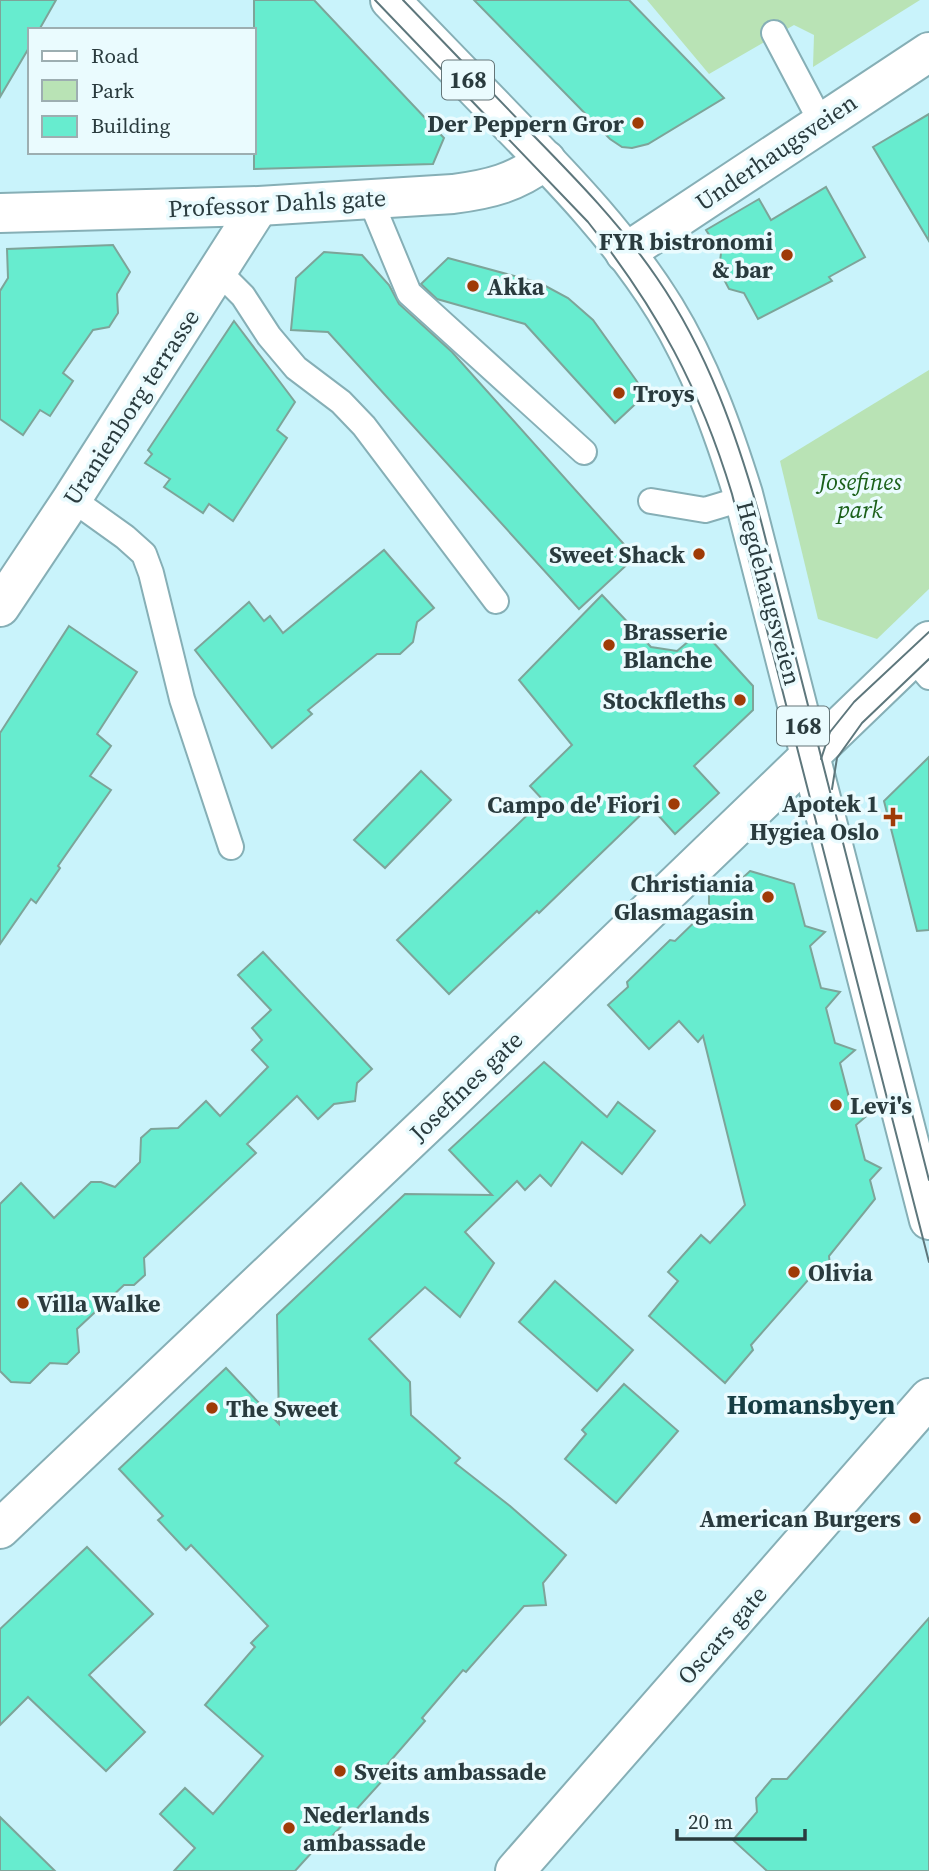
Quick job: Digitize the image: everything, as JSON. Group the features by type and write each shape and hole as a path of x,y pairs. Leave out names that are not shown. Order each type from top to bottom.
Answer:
{"street":[{"name":"168","path":"390,0 546,160 618,244"},
{"name":"Underhaugsveien","path":"618,244 754,168 929,52"},
{"name":"Professor Dahls gate","path":"0,213 259,206 474,191 523,176 546,160"},
{"name":"Uranienborg terrasse","path":"0,607 259,206"},
{"name":"Hegdehaugsveien","path":"618,244 666,310 701,378 744,498 929,1220"},
{"name":"Josefines gate","path":"0,1529 446,1106 810,755 923,658"},
{"name":"Oscars gate","path":"515,1871 929,1398"}],"lane":[{"path":"774,33 821,122"},
{"path":"370,199 409,293 584,452"},
{"path":"218,271 243,296 269,335 296,368 341,402 364,426 496,601"},
{"path":"651,501 705,510 744,498"},
{"path":"72,499 144,554 182,699 231,847"}],"green space":[{"path":"647,0 920,0 813,67 814,35 794,25 709,74"},
{"name":"Josefines park","path":"929,370 929,589 877,639 818,619 780,461"}],"building":[{"path":"0,0 56,0 40,28 28,28 28,49 0,97"},
{"path":"254,0 314,0 444,138 433,164 254,169"},
{"path":"474,0 629,0 724,98 648,144 632,148 622,147 610,139"},
{"path":"929,114 929,241 873,147"},
{"path":"826,187 865,257 829,277 832,281 758,319 744,293 729,289 719,270 721,253 706,230 759,199 771,220"},
{"path":"113,245 130,272 117,294 118,313 109,327 93,330 63,373 73,381 50,416 40,410 23,435 0,419 0,291 8,278 7,249"},
{"path":"324,252 362,255 389,285 399,304 452,352 638,560 633,559 579,609 328,332 291,330 296,278"},
{"path":"448,258 540,283 568,298 593,320 646,394 615,423 525,324 437,299 421,284"},
{"path":"234,321 295,402 277,430 287,438 233,521 209,504 203,513 164,487 170,479 145,463 152,454 148,450"},
{"path":"384,550 434,608 417,622 413,642 400,654 377,654 308,710 312,714 272,748 195,650 249,602 264,621 270,616 283,633"},
{"path":"602,595 651,647 677,651 702,630 753,686 753,710 694,766 719,793 675,834 650,806 539,913 537,911 449,994 397,940 543,800 530,786 572,745 519,680"},
{"path":"69,626 137,672 97,734 111,746 90,776 111,790 58,866 60,868 36,903 31,899 0,944 0,733"},
{"path":"929,757 929,930 917,931 884,801"},
{"path":"421,771 451,800 385,868 354,840"},
{"path":"750,871 794,884 805,926 825,932 810,946 821,988 840,992 826,1008 835,1043 855,1050 840,1063 851,1105 871,1112 856,1125 865,1160 881,1168 870,1180 875,1199 829,1256 831,1276 815,1272 751,1345 753,1350 725,1383 649,1316 678,1281 668,1272 701,1235 710,1243 745,1205 703,1036 698,1042 679,1021 649,1049 608,1005 628,987 627,982 670,940 675,941 709,908 709,892 724,895"},
{"path":"263,952 372,1069 357,1083 355,1101 334,1104 318,1119 297,1096 247,1144 256,1153 144,1258 145,1275 134,1285 124,1285 77,1329 79,1352 67,1364 50,1363 30,1383 11,1382 0,1371 0,1204 21,1183 54,1218 91,1182 115,1187 140,1162 141,1138 151,1129 178,1128 206,1101 220,1116 268,1067 252,1050 262,1040 252,1028 271,1010 238,975"},
{"path":"544,1062 607,1117 618,1102 655,1131 622,1174 582,1142 551,1186 540,1175 525,1190 517,1181 465,1232 494,1263 460,1317 425,1287 369,1339 410,1382 411,1415 460,1458 455,1463 566,1555 543,1583 546,1605 524,1606 466,1672 463,1670 422,1718 425,1721 386,1766 392,1770 326,1843 323,1840 295,1871 174,1871 195,1848 160,1814 185,1788 213,1814 263,1756 205,1705 255,1647 251,1643 268,1626 191,1545 186,1550 158,1520 163,1516 119,1469 226,1368 279,1424 277,1315 405,1194 492,1195 449,1150"},
{"path":"555,1281 633,1350 597,1391 519,1322"},
{"path":"624,1384 678,1431 616,1503 565,1459 586,1434 582,1430"},
{"path":"87,1547 153,1614 89,1675 145,1732 106,1771 28,1697 0,1725 0,1629"},
{"path":"929,1618 929,1871 767,1871 733,1840 757,1812 756,1798 772,1779 787,1779"},
{"path":"0,1817 55,1871 0,1871"}],"tram line":[{"path":"375,0 588,222 635,286 691,384 732,494 929,1262"},
{"path":"403,0 613,221 657,278 706,365 731,426 761,521 929,1180"},
{"path":"821,759 830,732 854,702 929,632"},
{"path":"832,789 837,758 862,723 929,659"}],"place":[{"name":"Der Peppern Gror","path":"638,123"},
{"name":"FYR bistronomi & bar","path":"787,255"},
{"name":"Akka","path":"473,286"},
{"name":"Troys","path":"619,393"},
{"name":"Sweet Shack","path":"699,554"},
{"name":"Brasserie Blanche","path":"609,645"},
{"name":"Stockfleths","path":"740,700"},
{"name":"Campo de' Fiori","path":"674,804"},
{"name":"Apotek 1 Hygiea Oslo","path":"893,817"},
{"name":"Christiania Glasmagasin","path":"768,897"},
{"name":"Levi's","path":"836,1105"},
{"name":"Olivia","path":"794,1272"},
{"name":"Villa Walke","path":"23,1303"},
{"name":"The Sweet","path":"212,1408"},
{"name":"American Burgers","path":"915,1518"},
{"name":"Sveits ambassade","path":"340,1771"},
{"name":"Nederlands ambassade","path":"289,1828"}],"district":[{"name":"Homansbyen","path":"811,1404"}]}
